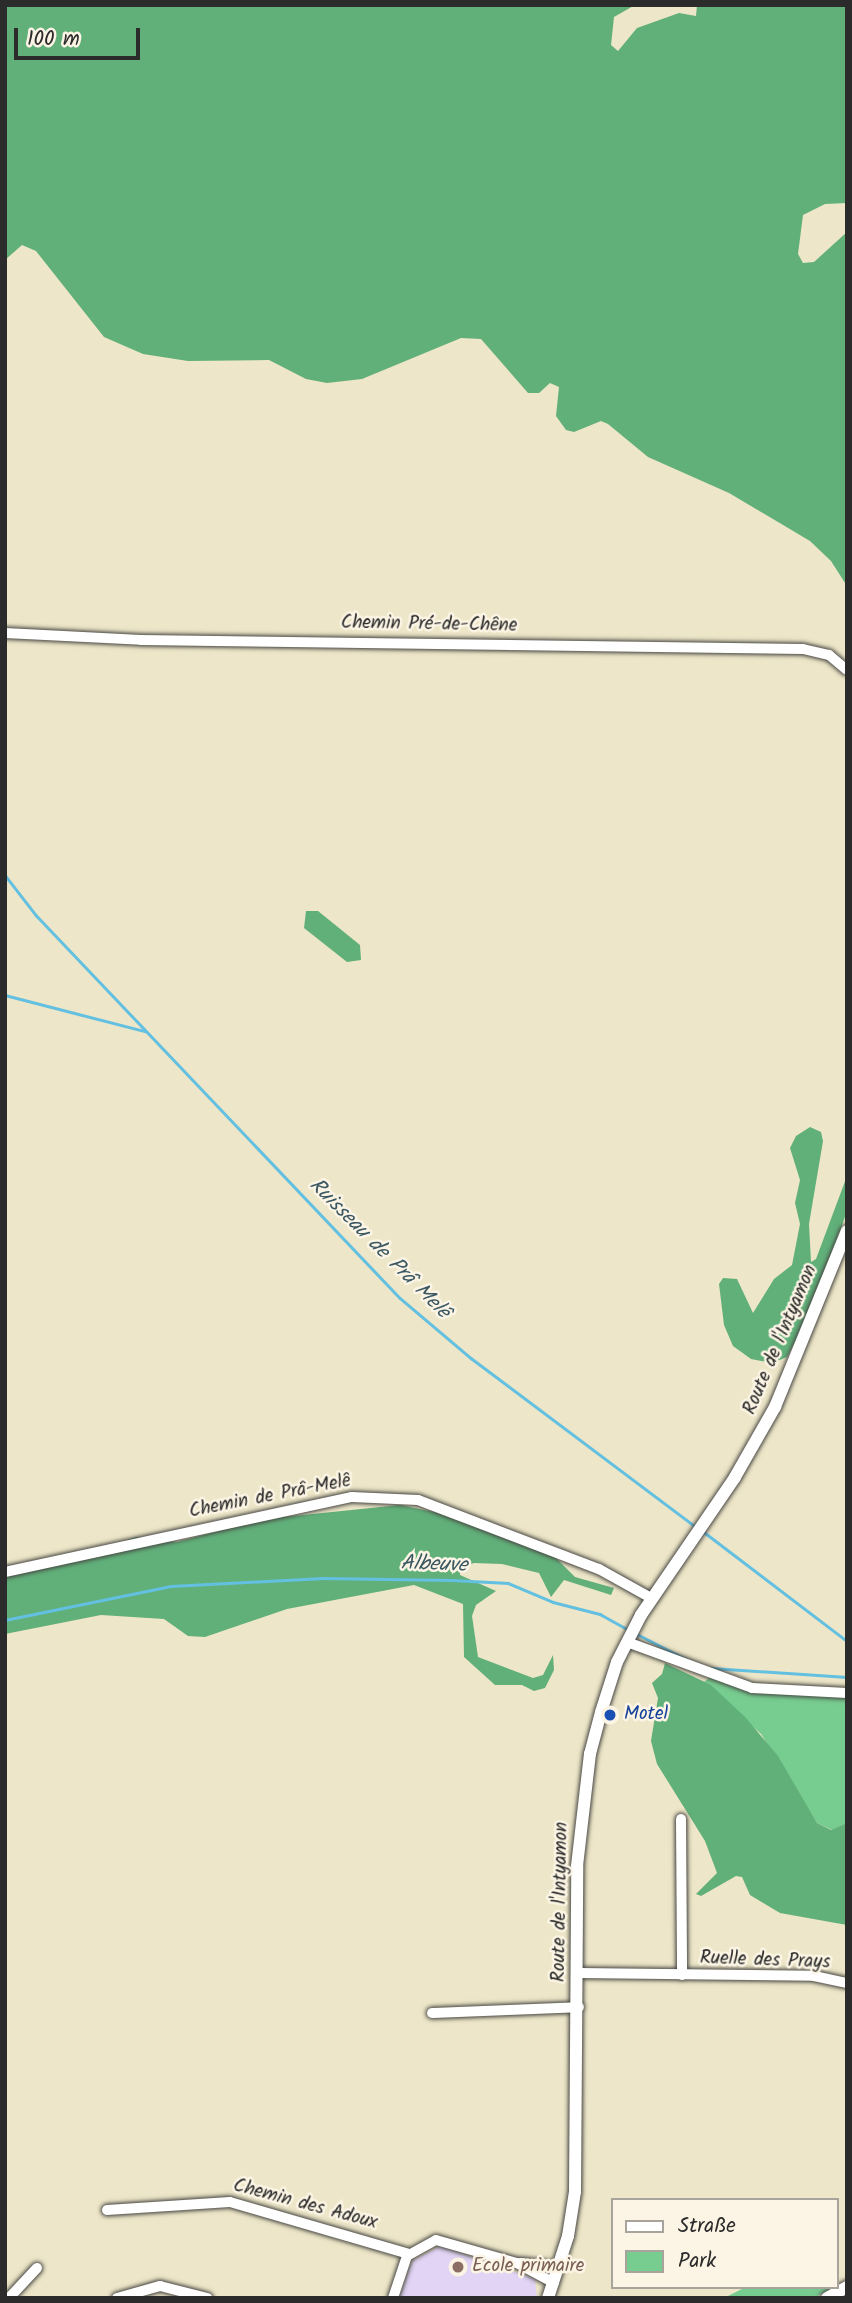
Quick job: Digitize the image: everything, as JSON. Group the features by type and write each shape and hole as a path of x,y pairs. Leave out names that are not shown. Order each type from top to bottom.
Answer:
{"main road":[{"name":"Route de l'Intyamon","path":"548,2298 559,2267 575,2192 582,1805 601,1712 638,1620 704,1522 780,1397 847,1231"},
{"path":"827,2298 847,2287"}],"street":[{"name":"Chemin Pré-de-Chêne","path":"5,633 141,640 803,649 829,655 847,670"},
{"name":"Chemin de Prâ-Melê","path":"5,1572 352,1497 418,1500 599,1569 651,1598"},
{"path":"628,1640 752,1688 847,1693"},
{"name":"Ruelle des Prays","path":"681,1819 682,1975"},
{"name":"Ruelle des Prays","path":"579,1973 814,1976 847,1983"},
{"path":"432,2013 579,2007"},
{"name":"Chemin des Adoux","path":"107,2210 230,2202 409,2254"},
{"path":"393,2298 409,2254 422,2244 442,2240 517,2263 554,2283"},
{"path":"517,2263 559,2267"},
{"path":"9,2298 37,2268"},
{"path":"117,2298 160,2286 207,2298"}],"shaded area":[{"name":"Ecole primaire","path":"440,2246 535,2279 537,2298 399,2298 412,2261"}],"green space":[{"path":"5,5 635,5 614,17 611,45 618,51 637,28 679,13 696,16 697,5 847,5 847,203 825,204 803,215 798,254 803,263 814,262 847,232 847,586 831,561 810,541 729,493 648,457 608,424 601,421 574,432 566,430 556,416 559,387 550,383 539,393 528,393 481,339 461,338 362,379 327,383 306,379 269,360 188,361 143,354 104,337 36,251 22,245 5,260"},
{"path":"306,911 318,911 360,945 361,960 347,962 304,928"},
{"path":"810,1127 821,1132 823,1141 809,1224 811,1262 816,1259 847,1176 847,1211 815,1302 787,1357 772,1363 751,1359 733,1346 724,1325 719,1284 723,1278 737,1279 753,1313 774,1279 792,1265 800,1224 795,1203 800,1180 790,1148 796,1136"},
{"path":"400,1505 444,1514 554,1556 575,1577 614,1588 611,1595 564,1580 551,1597 539,1573 502,1564 474,1563 460,1568 460,1575 496,1591 476,1605 472,1616 478,1657 533,1678 543,1675 553,1655 554,1670 545,1688 534,1691 522,1685 495,1685 464,1657 463,1604 414,1585 287,1609 205,1637 188,1636 164,1619 101,1615 5,1634 5,1574 61,1563 136,1537 177,1542 264,1519"},
{"path":"665,1663 711,1685 746,1718 778,1756 817,1823 831,1830 847,1823 847,1925 780,1913 750,1895 742,1877 736,1876 701,1896 696,1894 717,1873 705,1841 657,1764 651,1741 658,1698 652,1683 662,1674"},
{"path":"713,1675 773,1687 847,1690 847,1823 832,1830 817,1823 761,1734 704,1682"},
{"path":"742,2289 830,2289 814,2298 724,2298"}],"waterway":[{"name":"Ruisseau de Prâ Melê","path":"5,875 36,915 400,1298 471,1358 695,1526"},
{"path":"5,995 144,1031"},
{"name":"Ruisseau de Prâ Melê","path":"704,1532 847,1641"},
{"name":"Albeuve","path":"5,1620 171,1586 323,1578 452,1580 508,1583 553,1602 600,1614 629,1630"},
{"name":"Albeuve","path":"635,1633 688,1660"},
{"name":"Albeuve","path":"711,1668 847,1677"}],"place":[{"name":"Motel","path":"610,1715"},
{"name":"Ecole primaire","path":"458,2267"}]}
